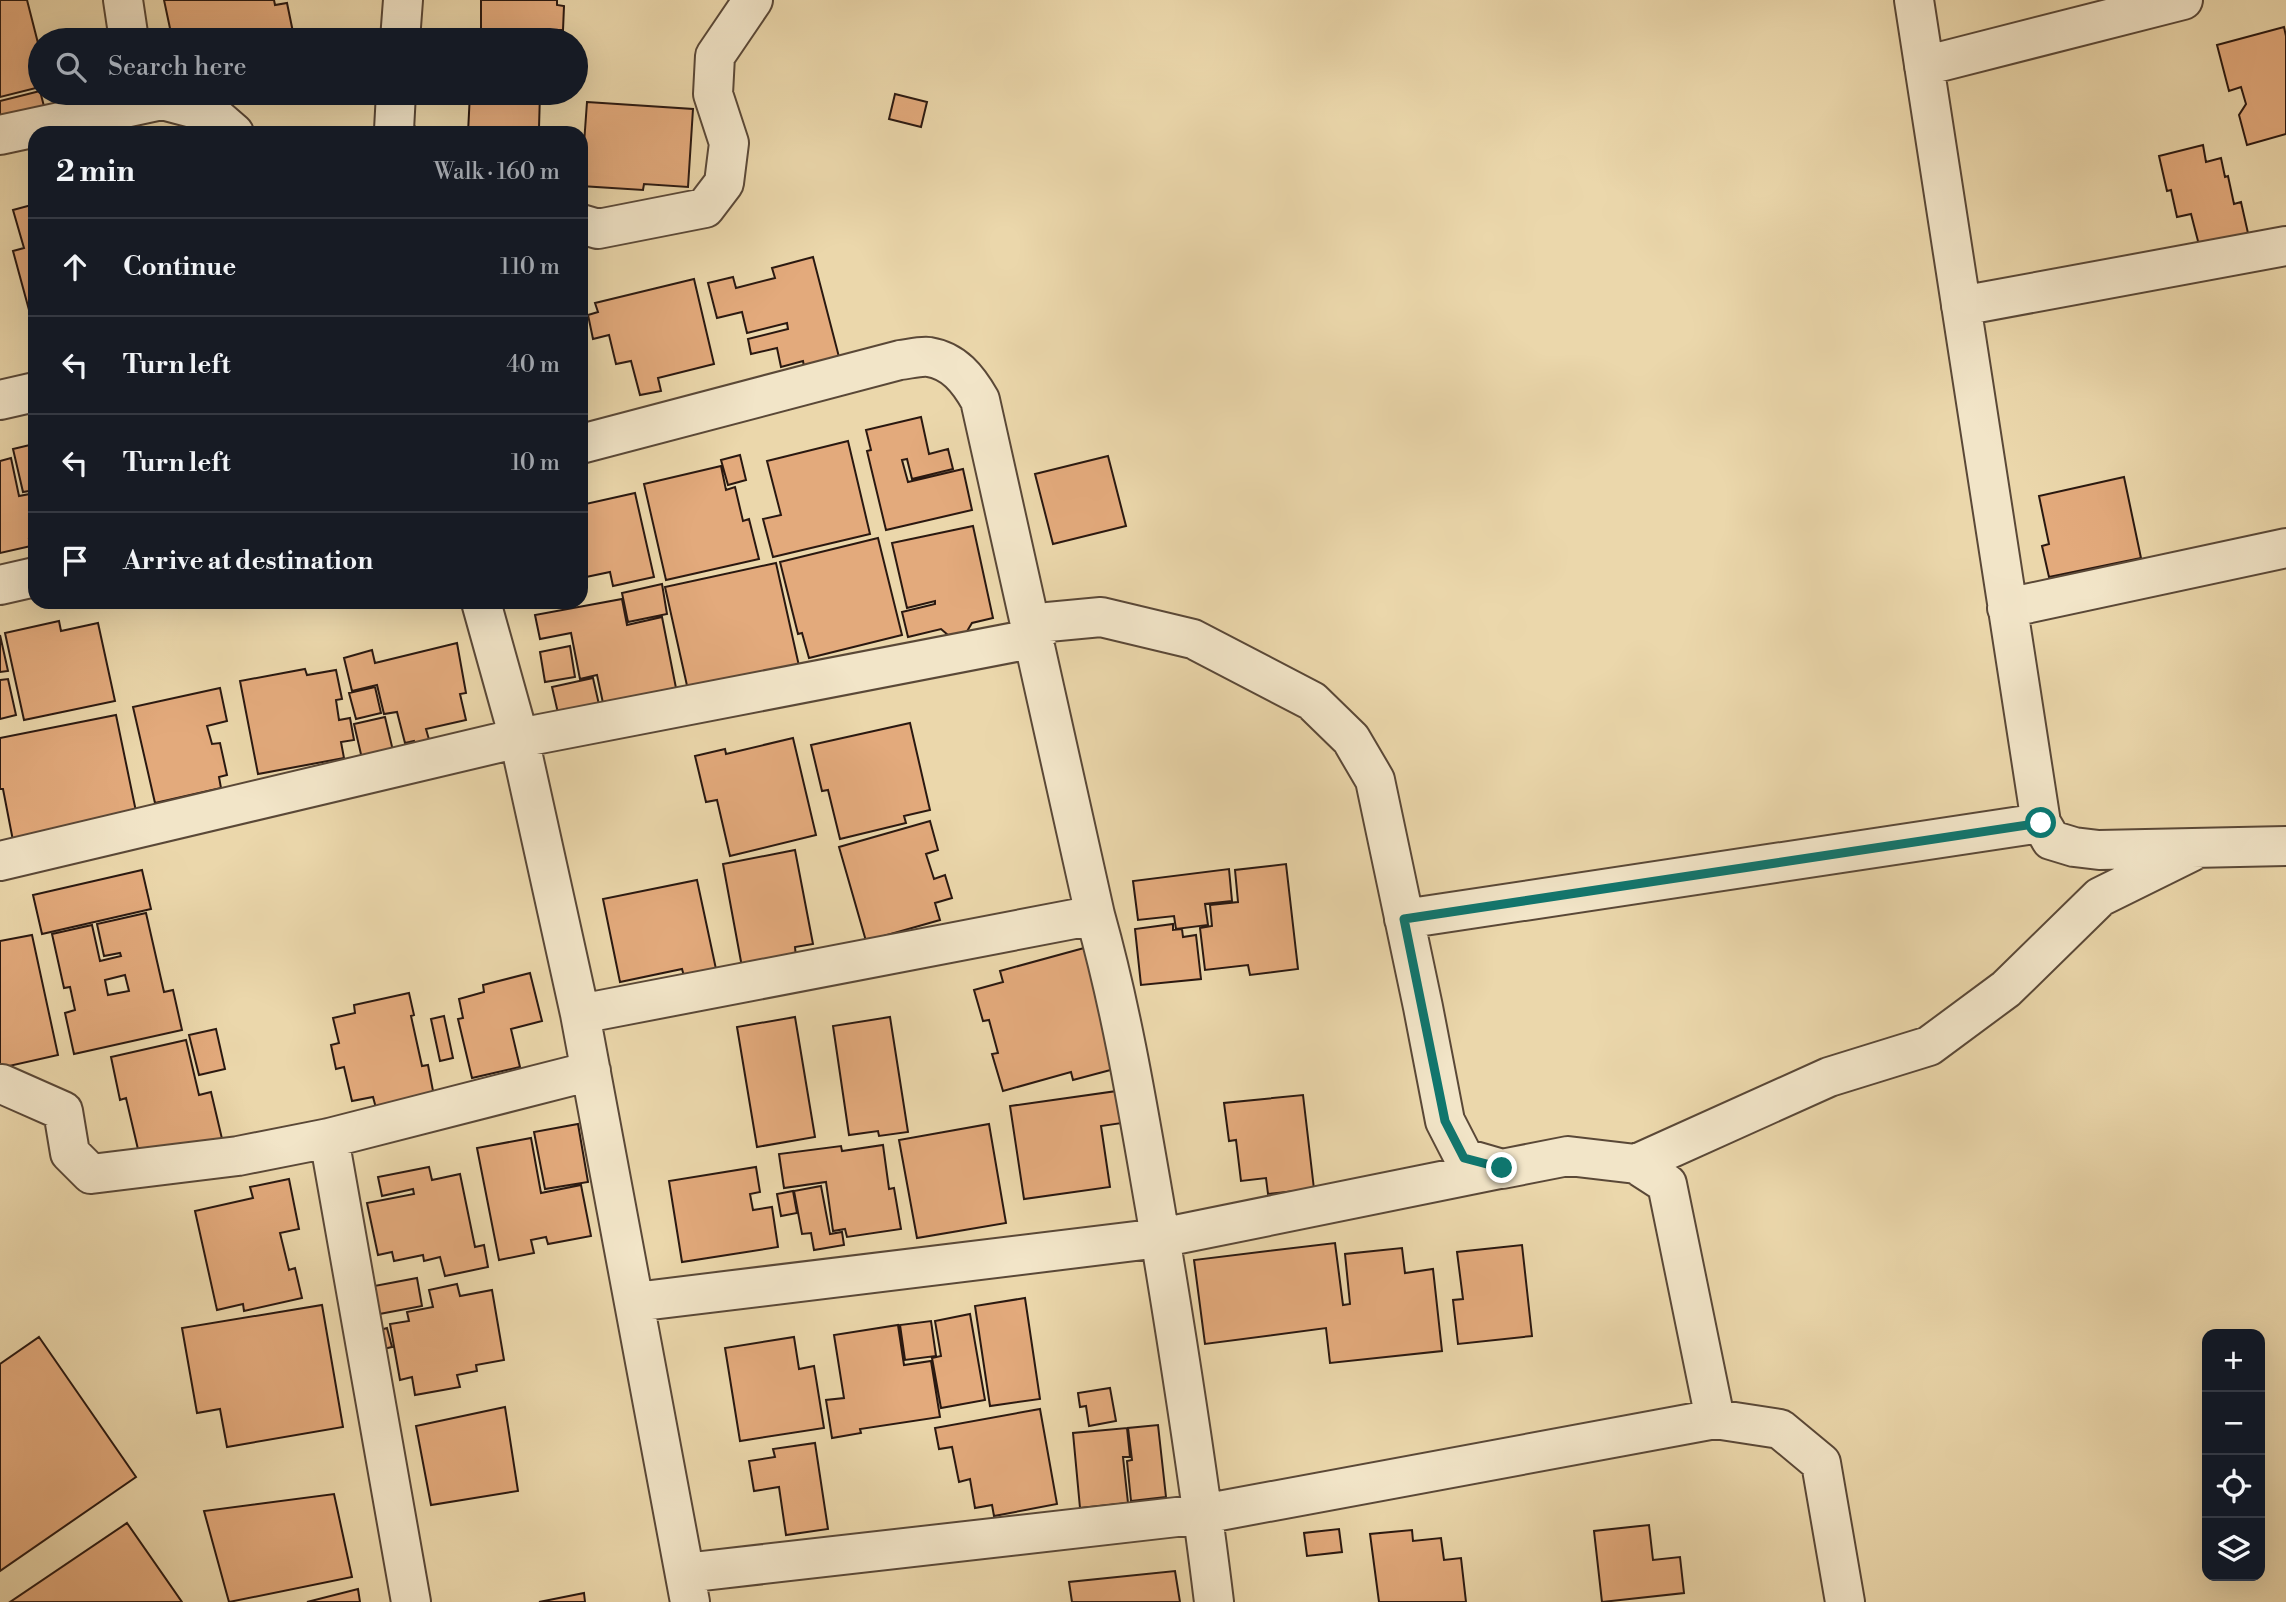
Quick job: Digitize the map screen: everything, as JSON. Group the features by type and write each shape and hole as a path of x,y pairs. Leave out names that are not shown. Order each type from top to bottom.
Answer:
{"street":[{"path":"123,0 127,28"},
{"path":"401,28 403,0"},
{"path":"588,226 598,229 705,208 724,183 729,143 713,94 715,56 753,0"},
{"path":"1914,0 2041,823 2052,840 2074,847 2099,850 2286,846"},
{"path":"1924,66 2183,0"},
{"path":"37,126 122,105"},
{"path":"187,105 211,113 226,126"},
{"path":"394,126 395,105"},
{"path":"0,135 28,128"},
{"path":"1961,306 2286,246"},
{"path":"588,442 900,360 928,357 948,364 967,377 980,400 1031,639 1095,915 1112,976 1160,1238 1214,1602"},
{"path":"0,400 28,394"},
{"path":"2007,608 2286,548"},
{"path":"0,585 28,579"},
{"path":"483,609 519,738 580,1014 687,1588 1203,1514 1714,1419 1780,1429 1821,1463 1845,1602"},
{"path":"0,861 519,738 1031,639 1048,622 1101,617 1193,639 1312,701 1352,739 1375,780 1445,1121 1464,1158 1502,1168"},
{"path":"1404,919 2041,823"},
{"path":"1636,1164 1768,1102 1829,1077 1930,1046 2006,989 2100,897 2201,848"},
{"path":"580,1014 1095,915"},
{"path":"2,1084 63,1111 70,1153 92,1174 238,1156 329,1138 591,1071"},
{"path":"329,1138 411,1602"},
{"path":"635,1302 1160,1238 1568,1156 1636,1164 1667,1184 1714,1419"}],"building":[{"path":"0,0 27,0 34,28 28,28 28,90 0,97"},
{"path":"164,0 274,0 275,5 287,3 292,28 170,28"},
{"path":"481,0 557,0 557,5 564,6 563,28 481,28"},
{"path":"2284,27 2286,134 2247,145 2239,115 2246,104 2241,87 2229,91 2217,45"},
{"path":"28,94 28,105 44,105 45,110 0,122 0,101"},
{"path":"895,94 927,102 921,127 889,119"},
{"path":"588,102 693,109 688,187 644,184 643,190 588,186 588,126 585,126"},
{"path":"469,105 540,105 539,126 468,126"},
{"path":"2203,145 2206,162 2221,158 2234,204 2241,202 2250,242 2199,245 2191,214 2177,217 2171,190 2167,191 2159,156"},
{"path":"28,206 28,306 13,251 24,248 13,210"},
{"path":"813,257 839,357 804,366 803,361 781,367 777,348 751,354 748,339 788,329 787,323 747,333 742,312 717,318 708,283 733,277 736,288 775,278 772,268"},
{"path":"694,279 714,364 658,378 661,391 640,395 631,361 616,364 609,335 593,339 588,315 598,312 595,303"},
{"path":"921,417 929,454 948,449 953,469 912,479 907,459 902,460 908,482 963,469 972,510 886,530 867,451 871,450 866,430"},
{"path":"848,441 870,534 773,557 763,519 781,515 767,461"},
{"path":"28,445 28,491 23,492 13,449"},
{"path":"740,455 746,480 728,485 721,460"},
{"path":"1108,456 1126,526 1053,544 1035,474"},
{"path":"11,458 19,496 28,494 28,547 0,553 0,461"},
{"path":"721,466 726,490 735,487 743,521 749,519 759,559 666,580 644,484"},
{"path":"2124,477 2141,558 2049,577 2042,546 2049,544 2039,496"},
{"path":"635,493 654,577 613,586 610,572 588,577 588,503"},
{"path":"973,526 993,618 972,623 966,633 958,636 948,635 941,629 908,637 902,612 935,604 935,601 907,608 892,543"},
{"path":"878,538 902,635 809,658 802,633 798,634 780,562"},
{"path":"776,563 799,666 688,690 665,587"},
{"path":"662,584 667,614 628,622 622,593"},
{"path":"622,599 627,625 662,617 676,688 603,703 597,675 580,679 571,633 540,639 535,615 568,609 588,609 588,605"},
{"path":"59,621 61,631 98,623 115,701 24,720 5,633"},
{"path":"0,635 8,671 0,672"},
{"path":"457,643 466,693 460,694 466,720 426,729 430,743 416,747 414,741 405,743 397,712 384,714 377,685 352,691 344,658 372,650 375,663"},
{"path":"570,646 575,677 545,682 540,652"},
{"path":"305,669 307,675 336,670 342,699 336,700 339,720 350,718 354,740 341,742 344,758 258,774 240,681"},
{"path":"593,678 602,718 561,726 552,687"},
{"path":"8,679 16,715 0,719 0,680"},
{"path":"375,687 381,713 356,719 349,693"},
{"path":"220,688 227,721 207,726 212,744 220,743 227,775 219,777 221,788 155,803 133,707"},
{"path":"116,715 139,826 15,851 3,789 0,789 0,738"},
{"path":"385,717 394,755 363,763 354,724"},
{"path":"910,723 930,810 904,816 906,823 840,839 828,790 822,791 811,745"},
{"path":"793,738 816,835 730,856 717,800 706,802 695,756 725,749 726,754"},
{"path":"930,821 938,850 926,854 934,879 945,875 952,898 935,903 940,920 866,941 839,847"},
{"path":"795,850 813,944 795,947 796,957 742,967 723,864"},
{"path":"1286,864 1298,969 1250,975 1248,965 1205,970 1200,928 1212,926 1210,905 1238,902 1235,870"},
{"path":"1229,869 1232,901 1205,904 1208,925 1176,929 1174,916 1138,920 1133,881"},
{"path":"142,870 151,909 42,934 33,895"},
{"path":"697,880 716,969 684,976 682,969 620,982 603,899"},
{"path":"146,913 164,992 173,990 182,1030 74,1054 65,1013 75,1010 70,987 64,988 52,934 92,925 100,961 121,956 120,953 104,956 97,924","holes":["125,975 129,991 108,995 105,980"]},
{"path":"1173,924 1173,930 1182,929 1183,937 1196,935 1201,979 1141,985 1135,929"},
{"path":"32,935 58,1055 0,1068 0,941"},
{"path":"1084,948 1118,1068 1073,1080 1071,1072 1003,1091 992,1054 998,1053 989,1020 983,1021 974,990 1003,982 1000,971"},
{"path":"530,973 542,1021 511,1029 520,1067 472,1078 458,1019 463,1018 459,999 484,992 483,985"},
{"path":"409,993 422,1066 428,1065 434,1096 376,1108 373,1097 352,1101 344,1067 336,1069 331,1045 339,1043 333,1018 355,1013 354,1005"},
{"path":"444,1016 453,1058 440,1061 431,1019"},
{"path":"795,1017 815,1137 757,1147 737,1027"},
{"path":"890,1017 908,1132 879,1136 878,1131 849,1135 833,1026"},
{"path":"216,1029 225,1069 199,1075 189,1035"},
{"path":"186,1040 199,1095 211,1092 223,1143 141,1162 126,1098 120,1100 111,1057"},
{"path":"1117,1091 1122,1123 1101,1126 1110,1187 1024,1199 1010,1106"},
{"path":"1303,1095 1314,1189 1268,1194 1266,1178 1241,1181 1236,1140 1229,1141 1224,1103"},
{"path":"578,1124 588,1182 545,1189 534,1132"},
{"path":"989,1124 1006,1223 917,1238 899,1140"},
{"path":"531,1138 541,1193 581,1185 591,1236 548,1244 546,1237 531,1240 534,1253 499,1260 477,1148"},
{"path":"883,1145 889,1189 894,1188 901,1229 847,1237 845,1229 833,1231 826,1182 784,1188 779,1154 841,1146 842,1151"},
{"path":"429,1167 432,1180 460,1174 475,1247 484,1245 488,1267 445,1276 440,1257 424,1261 423,1255 394,1261 392,1252 378,1255 367,1203 414,1194 413,1189 382,1196 378,1177"},
{"path":"756,1167 760,1192 750,1194 753,1210 772,1207 778,1247 682,1262 669,1181"},
{"path":"289,1179 299,1229 280,1233 289,1270 295,1268 302,1298 244,1311 243,1304 217,1310 195,1211 253,1198 250,1187"},
{"path":"821,1186 830,1234 842,1232 844,1245 814,1250 811,1233 802,1234 794,1191"},
{"path":"793,1191 797,1213 781,1216 777,1194"},
{"path":"1335,1243 1343,1305 1350,1304 1345,1254 1402,1248 1405,1273 1433,1269 1442,1351 1330,1363 1326,1328 1205,1344 1194,1260"},
{"path":"1522,1245 1532,1336 1458,1344 1453,1300 1463,1299 1457,1252"},
{"path":"417,1278 422,1306 374,1315 369,1287"},
{"path":"457,1284 460,1296 492,1290 504,1360 476,1365 477,1371 457,1375 460,1387 415,1395 412,1377 400,1380 390,1324 409,1321 407,1312 433,1307 429,1290"},
{"path":"1025,1298 1040,1399 990,1406 975,1306"},
{"path":"322,1305 343,1427 227,1447 220,1409 197,1413 182,1328"},
{"path":"970,1314 985,1400 941,1408 932,1358 941,1356 935,1321"},
{"path":"931,1321 936,1356 905,1360 900,1325"},
{"path":"898,1325 904,1365 931,1361 940,1417 860,1429 861,1433 832,1438 826,1400 844,1398 834,1335"},
{"path":"387,1328 392,1347 379,1350 373,1332"},
{"path":"39,1337 136,1477 0,1571 0,1364"},
{"path":"794,1337 799,1369 814,1366 824,1428 740,1441 725,1348"},
{"path":"1110,1388 1116,1421 1089,1426 1086,1406 1080,1407 1078,1393"},
{"path":"505,1407 518,1491 431,1505 416,1426"},
{"path":"1040,1409 1057,1504 994,1516 992,1505 975,1508 970,1479 959,1482 952,1447 939,1449 935,1428"},
{"path":"1158,1425 1166,1497 1131,1501 1127,1461 1132,1460 1128,1428"},
{"path":"1127,1428 1130,1457 1123,1457 1128,1503 1080,1508 1073,1433"},
{"path":"815,1443 828,1529 786,1535 779,1487 754,1491 749,1461 775,1457 773,1449"},
{"path":"334,1494 352,1577 229,1602 204,1511"},
{"path":"127,1523 182,1602 10,1602"},
{"path":"1649,1525 1653,1560 1680,1557 1684,1593 1602,1602 1594,1531"},
{"path":"1339,1529 1342,1552 1307,1556 1304,1533"},
{"path":"1412,1530 1413,1541 1441,1538 1444,1560 1461,1558 1466,1602 1379,1602 1370,1534"},
{"path":"1175,1571 1180,1602 1072,1602 1069,1582"},
{"path":"358,1589 360,1602 307,1602"},
{"path":"584,1593 585,1602 539,1602"}],"route":[{"path":"1502,1168 1464,1158 1445,1121 1404,919 2041,823"}]}
